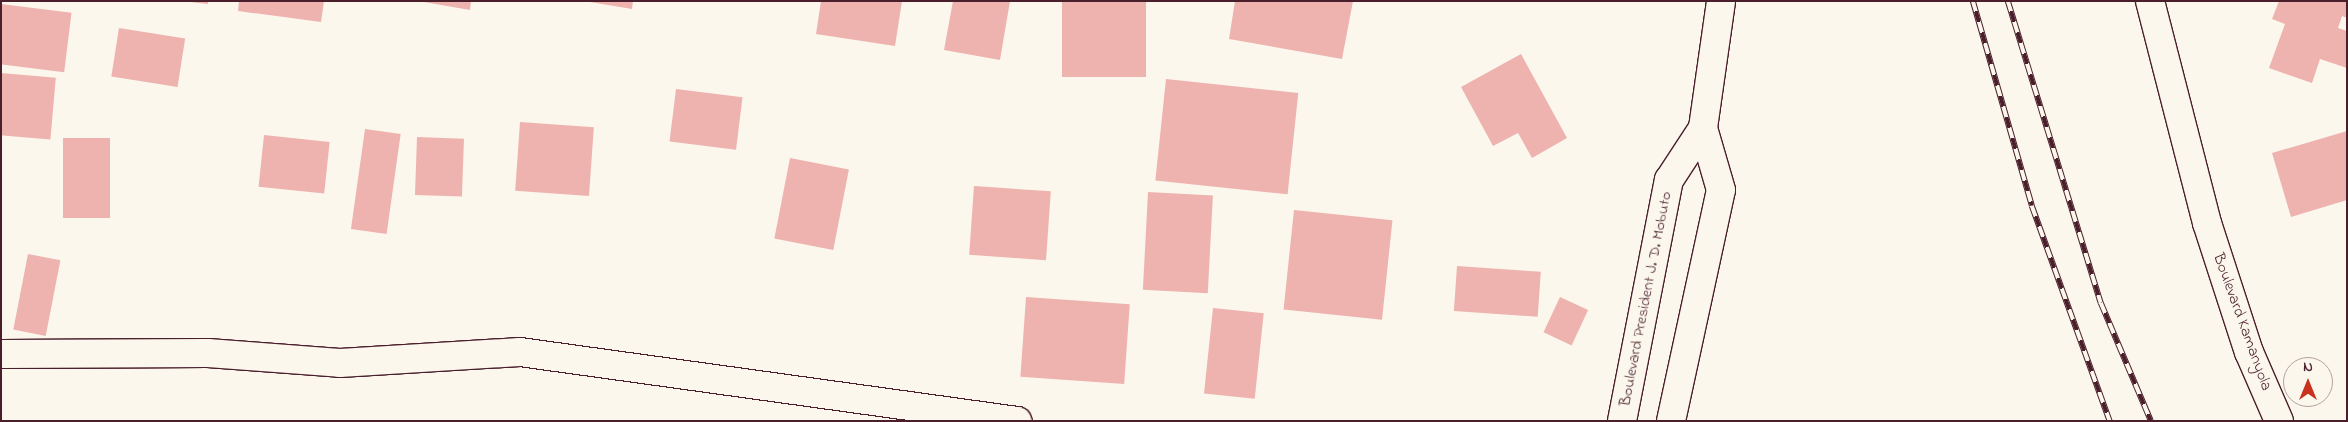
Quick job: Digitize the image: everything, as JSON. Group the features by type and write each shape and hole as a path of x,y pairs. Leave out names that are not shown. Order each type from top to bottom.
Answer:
{"street":[{"name":"Boulevard President J. D. Mobuto","path":"1670,421 1721,190 1703,128 1721,1"},
{"name":"Boulevard Kamanyola","path":"2150,1 2207,223 2249,352 2279,421"},
{"name":"Boulevard President J. D. Mobuto","path":"1622,421 1669,180 1703,128"},
{"path":"1,354 208,353 340,363 520,352 1017,421"}],"building":[{"path":"181,1 208,1 208,4"},
{"path":"239,1 324,1 321,22 238,11"},
{"path":"418,1 471,1 470,10"},
{"path":"584,1 633,1 632,9"},
{"path":"821,1 902,1 895,46 816,34"},
{"path":"953,1 1010,1 1000,60 944,50"},
{"path":"1062,1 1146,1 1146,77 1062,77"},
{"path":"1235,1 1353,1 1342,59 1229,39"},
{"path":"2279,1 2347,1 2347,18 2342,16 2338,28 2347,31 2347,68 2320,59 2312,83 2269,68 2285,24 2272,19"},
{"path":"1,4 71,13 64,72 1,64"},
{"path":"119,28 185,38 178,87 111,76"},
{"path":"1521,54 1567,138 1532,158 1518,133 1493,146 1461,87"},
{"path":"1,73 56,78 50,140 1,135"},
{"path":"1166,79 1298,93 1288,194 1155,180"},
{"path":"676,89 743,97 736,150 670,142"},
{"path":"520,122 594,127 589,196 515,191"},
{"path":"365,129 401,134 387,234 351,229"},
{"path":"2347,131 2347,200 2291,217 2272,153"},
{"path":"264,135 330,142 324,194 259,187"},
{"path":"417,137 464,139 462,197 415,195"},
{"path":"63,138 110,138 110,218 63,218"},
{"path":"790,158 849,169 833,250 774,238"},
{"path":"974,186 1051,191 1046,260 969,255"},
{"path":"1148,192 1213,195 1208,293 1143,290"},
{"path":"1294,210 1392,220 1382,320 1284,309"},
{"path":"28,254 60,260 46,336 13,330"},
{"path":"1457,266 1541,272 1538,317 1454,311"},
{"path":"1026,297 1130,304 1124,384 1020,377"},
{"path":"1560,297 1588,310 1572,345 1544,332"},
{"path":"1213,308 1264,313 1255,399 1204,394"}],"railway":[{"path":"1973,1 2032,206 2110,421"},
{"path":"2008,1 2101,303 2151,421"}]}
